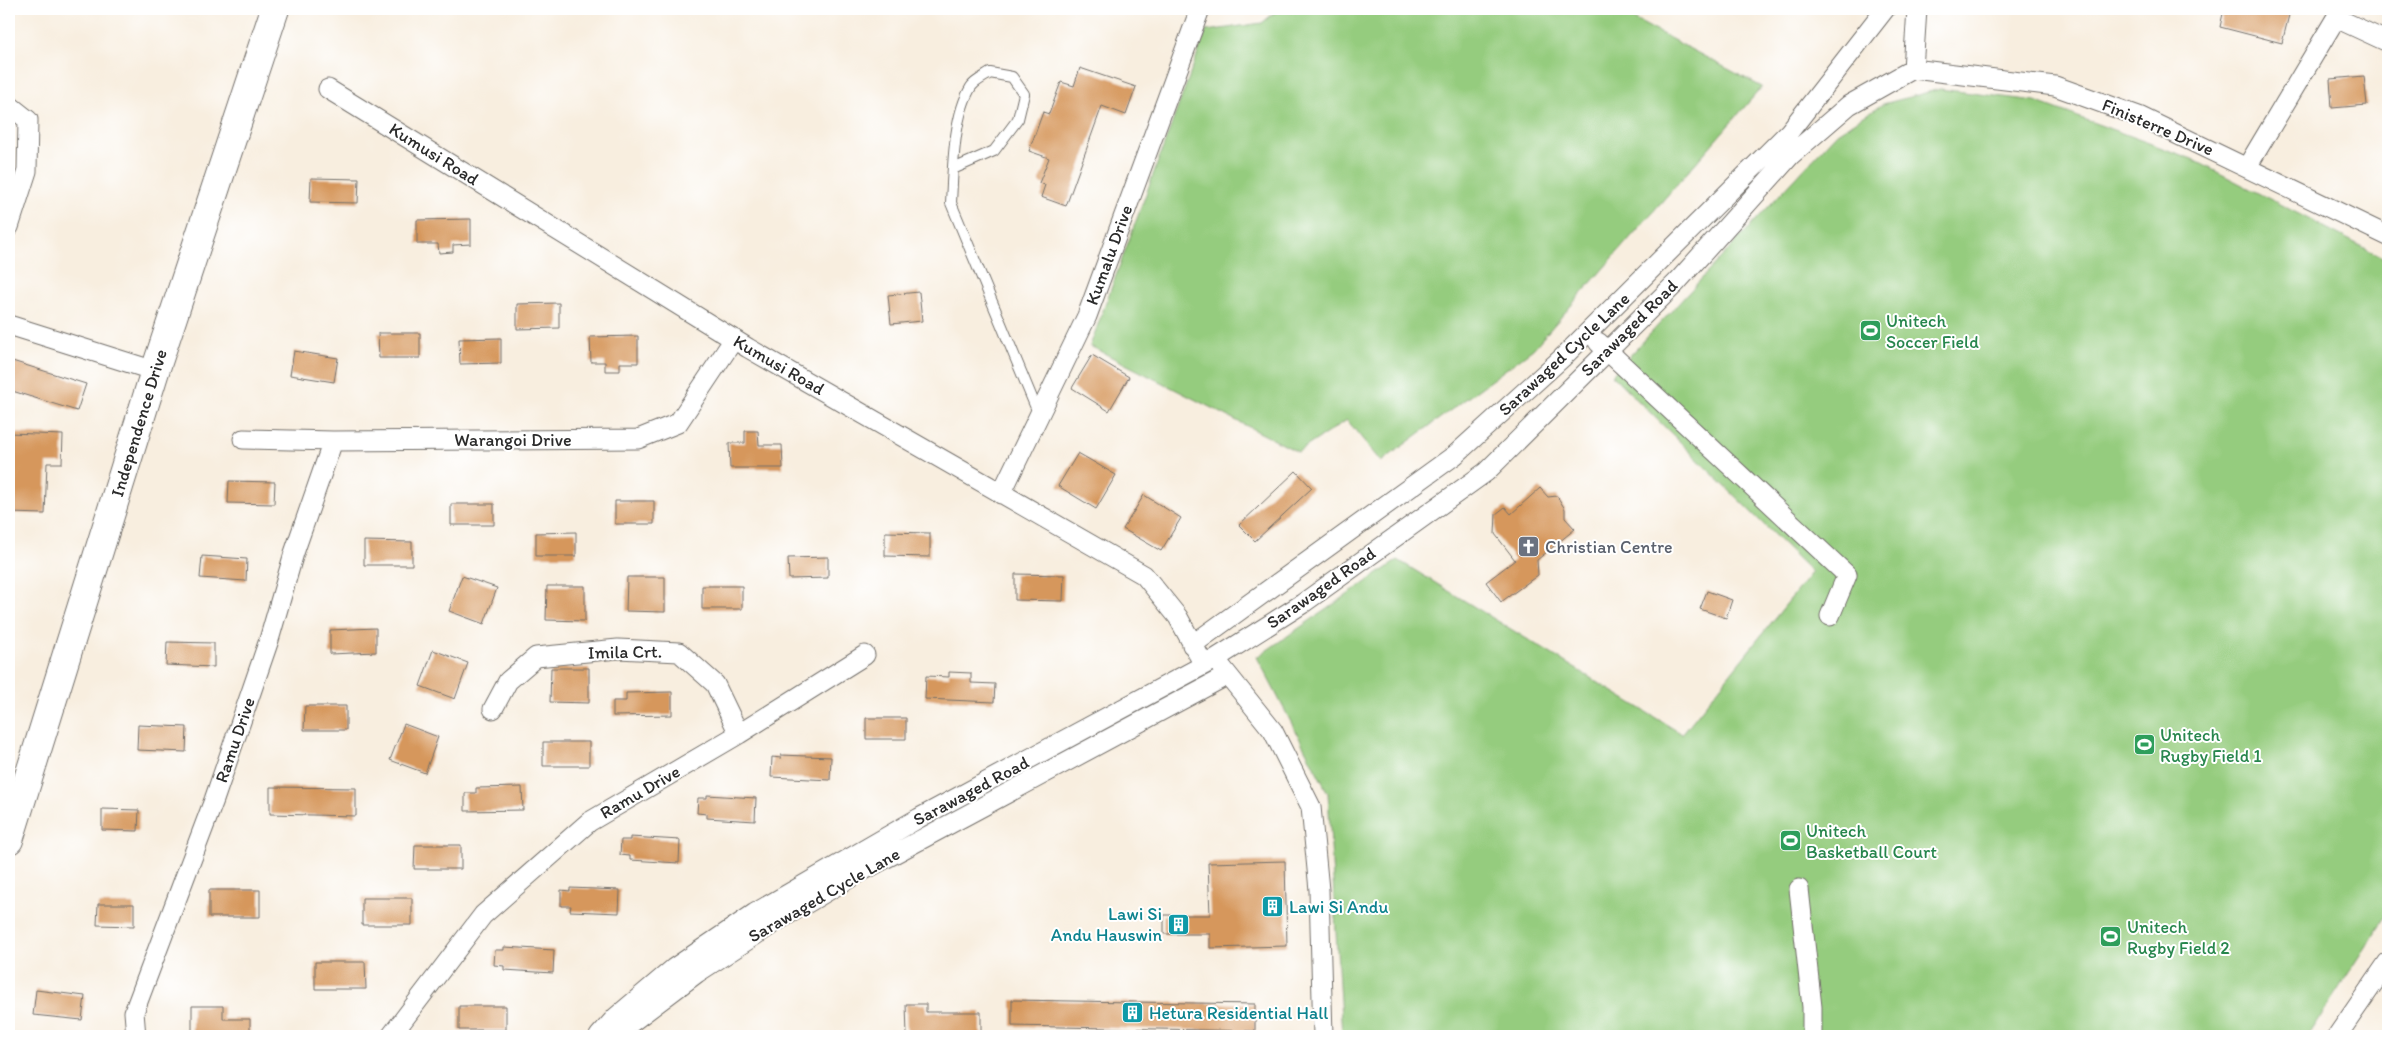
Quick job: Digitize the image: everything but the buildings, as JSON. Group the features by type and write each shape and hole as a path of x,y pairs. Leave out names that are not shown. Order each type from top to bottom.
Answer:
{"main road":[{"name":"Independence Drive","path":"11,825 155,371 275,9"}],"street":[{"name":"Kumalu Drive","path":"1001,494 1087,316 1200,9"},
{"name":"Sarawaged Cycle Lane","path":"1192,645 1455,455 1588,333 1789,132 1885,9"},
{"path":"1913,68 1917,9"},
{"path":"2247,167 2339,13 2388,42"},
{"name":"Finisterre Drive","path":"1913,68 2056,86 2141,117 2388,236"},
{"name":"Sarawaged Road","path":"599,1036 616,1017 674,968 755,913 919,818 1210,662 1302,604 1486,472 1677,282 1791,155 1849,105 1913,68"},
{"name":"Kumusi Road","path":"328,89 734,339 1144,575 1178,617 1192,645 1210,662 1228,675 1273,731 1311,807 1319,890 1323,1036"},
{"path":"9,105 28,120 27,171 9,227"},
{"path":"9,325 155,371"},
{"path":"1588,333 1847,575 1830,616"},
{"name":"Warangoi Drive","path":"243,439 333,441 638,440 678,423 734,339"},
{"name":"Ramu Drive","path":"136,1036 134,1012 214,800 269,640 294,553 333,441"},
{"name":"Imila Crt.","path":"493,709 508,681 536,657 618,649 679,652 715,684 739,734"},
{"name":"Ramu Drive","path":"391,1036 483,914 582,828 739,734 865,654"},
{"name":"Sarawaged Cycle Lane","path":"619,1036 628,1026 697,973 828,891 1228,675"},
{"path":"1799,889 1812,1007 1812,1036"},
{"path":"2337,1036 2388,962"}],"lane":[{"path":"953,169 994,150 1018,119 1024,94 1012,77 990,73 972,86 958,123 953,169 951,203 1039,416"}],"green space":[{"path":"1279,9 1615,9 1762,87 1533,349 1381,462 1347,420 1298,452 1090,346 1206,31 1262,23"},
{"path":"1940,89 2035,101 2192,159 2388,260 2388,912 2308,1036 1342,1036 1328,793 1257,657 1398,560 1682,734 1812,572 1612,375 1837,133 1883,104"}],"place":[{"name":"Unitech Soccer Field","path":"1870,331"},
{"name":"Christian Centre","path":"1529,547"},
{"name":"Unitech Rugby Field 1","path":"2144,745"},
{"name":"Unitech Basketball Court","path":"1790,841"},
{"name":"Lawi Si Andu","path":"1273,907"},
{"name":"Lawi Si Andu Hauswin","path":"1178,924"},
{"name":"Unitech Rugby Field 2","path":"2111,937"},
{"name":"Hetura Residential Hall","path":"1133,1013"}]}
